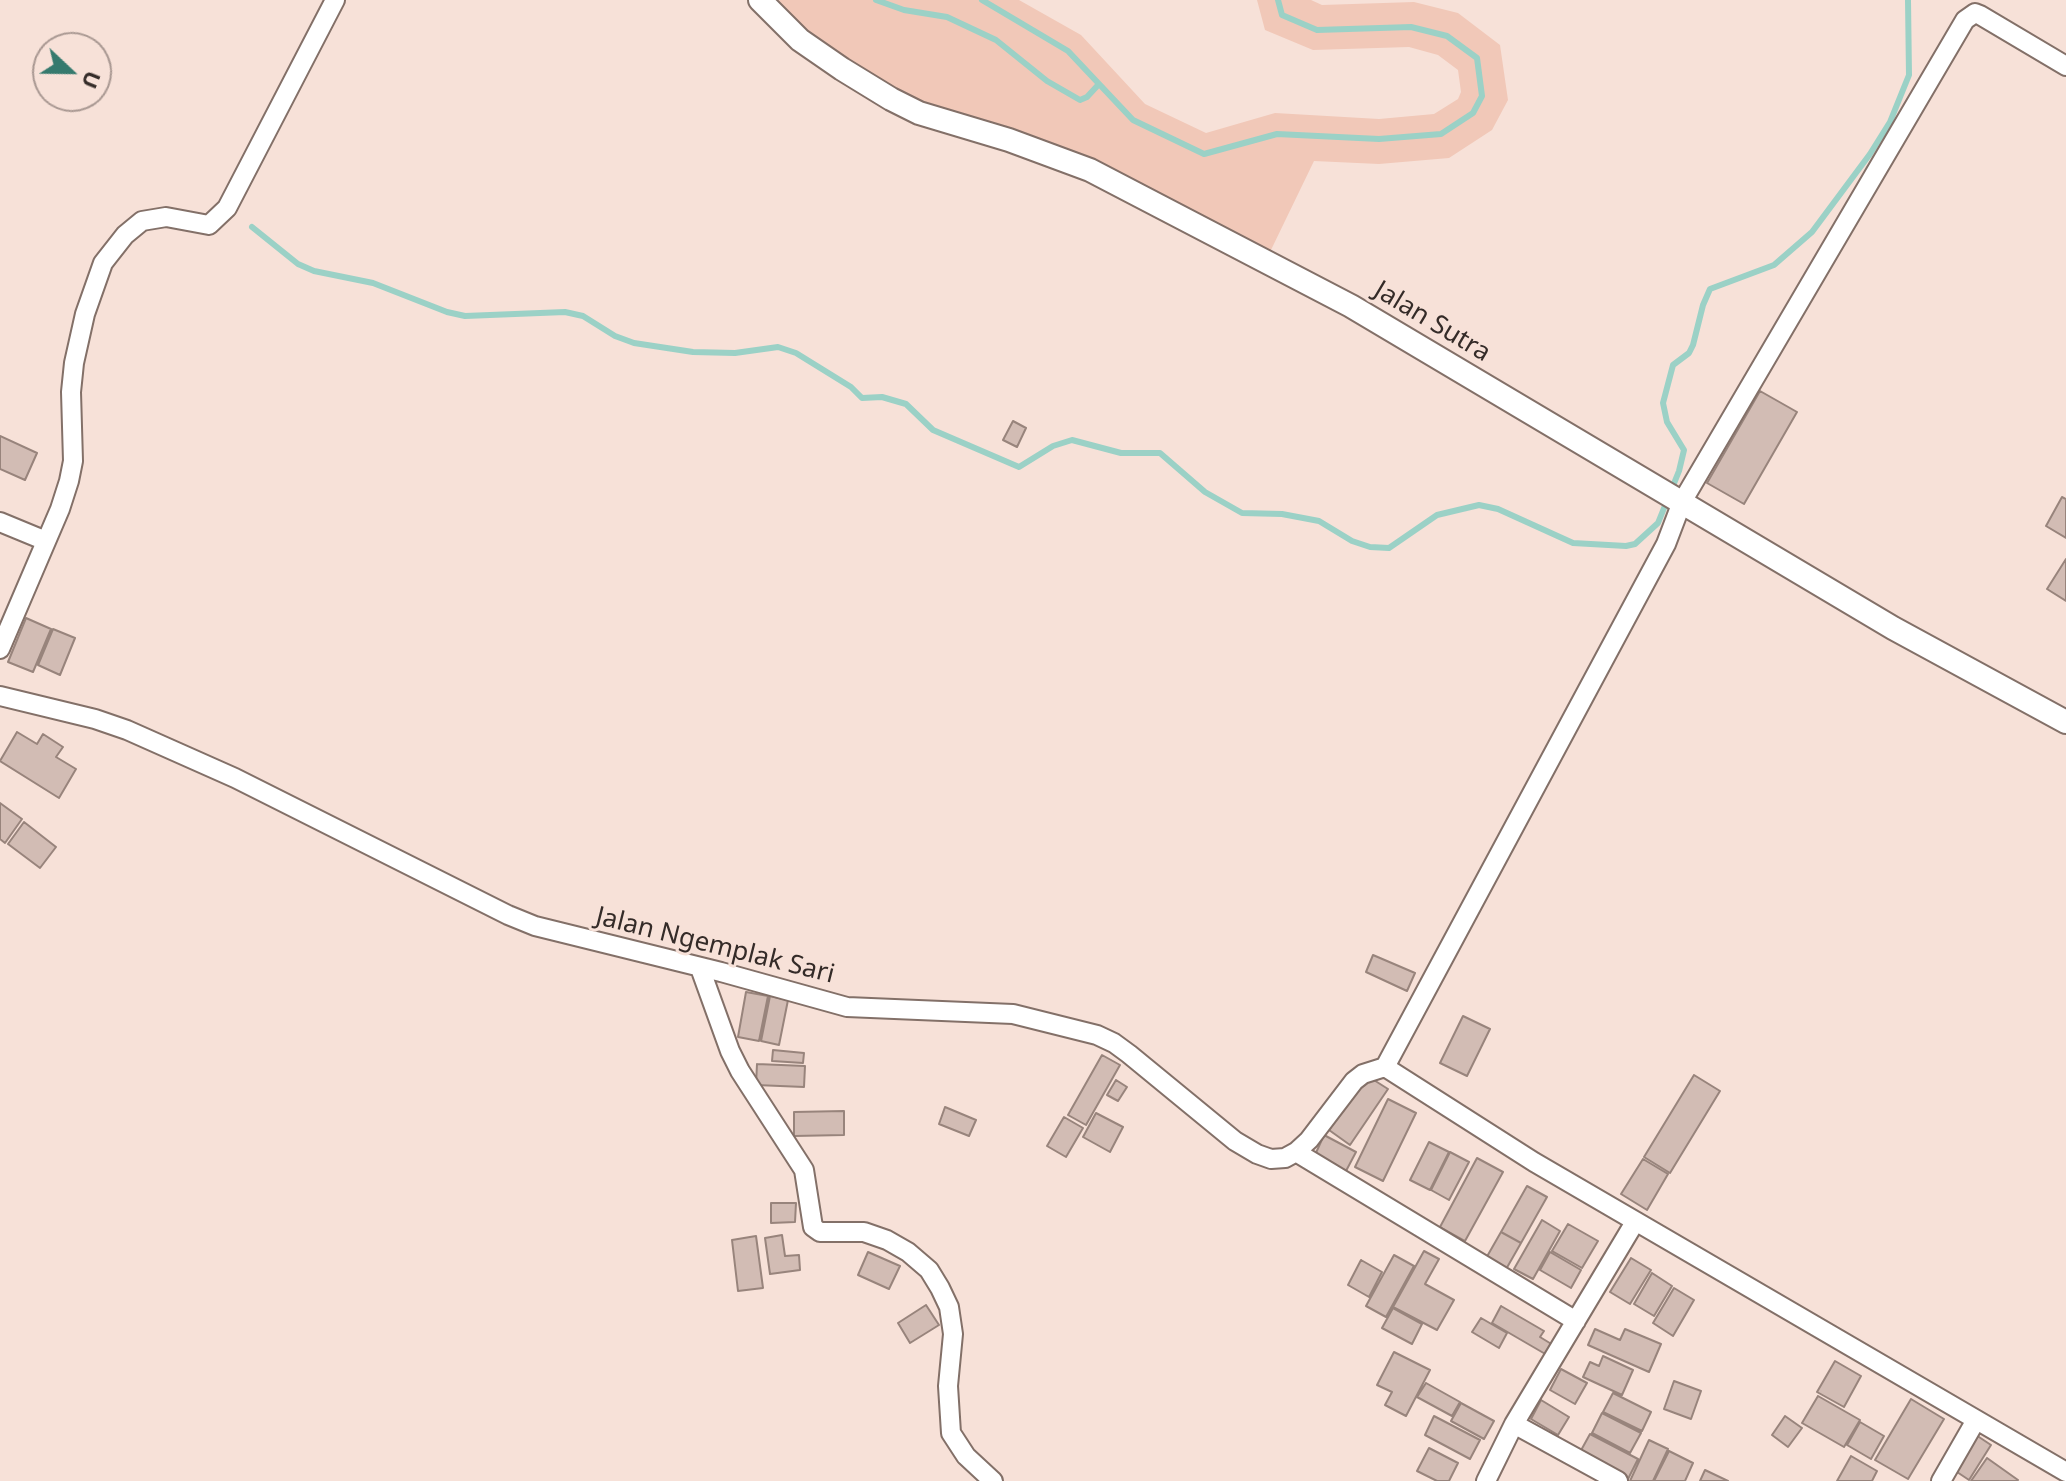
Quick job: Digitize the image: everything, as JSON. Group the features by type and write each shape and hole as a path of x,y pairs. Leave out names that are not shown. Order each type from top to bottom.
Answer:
{"street":[{"path":"0,649 69,481 73,461 71,392 74,363 85,314 103,263 125,235 142,221 166,217 209,225 227,208 335,0"},
{"name":"Jalan Sutra","path":"760,0 800,40 891,99 919,113 1050,154 1123,186 1351,306 1893,628 2066,722"},
{"path":"1576,1321 1296,1152 1309,1140 1354,1081 1363,1074 1385,1067 1666,544 1673,497 1965,20 1975,13 1980,15 2066,66"},
{"path":"0,522 46,541"},
{"name":"Jalan Ngemplak Sari","path":"0,696 127,730 235,778 508,915 563,934 847,1007 1013,1014 1097,1035 1129,1054 1204,1117 1257,1154 1271,1159 1285,1158 1296,1152"},
{"path":"700,968 740,1071 804,1170 813,1227 820,1232 864,1232 887,1240 908,1252 929,1270 940,1288 949,1307 953,1334 948,1386 951,1433 966,1456 993,1481"},
{"path":"1385,1067 1635,1222 2066,1472"},
{"path":"1486,1481 1514,1424 1635,1222"},
{"path":"1941,1481 1976,1420"},
{"path":"1514,1424 1618,1481"}],"shaded area":[{"path":"773,0 1019,0 1081,35 1145,104 1206,133 1275,113 1379,119 1434,114 1458,99 1461,92 1458,70 1438,55 1409,47 1313,50 1265,30 1257,0 1311,0 1322,5 1414,2 1458,13 1500,45 1508,100 1492,130 1449,158 1379,164 1314,161 1270,252 896,91 806,33"}],"building":[{"path":"1760,391 1797,412 1744,504 1707,483"},
{"path":"1013,421 1026,428 1017,447 1003,440"},
{"path":"0,436 37,453 25,480 0,469"},
{"path":"2062,497 2066,499 2066,538 2046,526"},
{"path":"2066,559 2066,601 2047,589"},
{"path":"26,618 51,629 33,672 8,662"},
{"path":"53,629 75,638 60,675 38,665"},
{"path":"17,732 37,744 43,734 63,747 56,757 76,769 59,798 0,761"},
{"path":"0,803 22,819 5,843 0,839"},
{"path":"24,822 56,847 40,868 8,844"},
{"path":"1373,955 1415,973 1407,991 1366,972"},
{"path":"746,992 768,996 759,1041 738,1037"},
{"path":"770,996 788,1000 779,1045 761,1041"},
{"path":"1463,1016 1490,1029 1467,1076 1440,1063"},
{"path":"773,1050 804,1053 803,1063 772,1061"},
{"path":"1102,1055 1120,1065 1086,1125 1068,1115"},
{"path":"757,1064 805,1066 804,1087 756,1085"},
{"path":"1366,1075 1388,1089 1350,1145 1329,1130"},
{"path":"1694,1075 1720,1091 1670,1173 1644,1157"},
{"path":"1116,1080 1127,1087 1118,1101 1107,1095"},
{"path":"1388,1099 1416,1113 1383,1181 1355,1167"},
{"path":"945,1107 976,1120 969,1136 939,1124"},
{"path":"844,1111 844,1135 794,1136 794,1112"},
{"path":"1096,1113 1123,1127 1110,1152 1083,1137"},
{"path":"1064,1117 1083,1128 1066,1157 1047,1146"},
{"path":"1324,1135 1356,1152 1346,1171 1315,1155"},
{"path":"1429,1142 1449,1152 1430,1190 1410,1180"},
{"path":"1450,1152 1469,1162 1449,1200 1431,1190"},
{"path":"1477,1158 1503,1172 1465,1241 1440,1227"},
{"path":"1643,1159 1668,1174 1647,1210 1621,1194"},
{"path":"1527,1186 1547,1197 1521,1243 1501,1232"},
{"path":"771,1203 796,1203 795,1222 771,1223"},
{"path":"1542,1220 1560,1231 1533,1279 1514,1269"},
{"path":"1568,1224 1598,1241 1582,1268 1552,1251"},
{"path":"1501,1232 1521,1243 1505,1271 1485,1260"},
{"path":"782,1235 785,1256 799,1255 800,1270 770,1274 765,1238"},
{"path":"756,1236 763,1288 738,1291 732,1240"},
{"path":"1424,1251 1439,1259 1425,1284 1454,1300 1437,1330 1393,1307"},
{"path":"868,1252 900,1266 889,1289 858,1275"},
{"path":"1550,1252 1581,1270 1571,1288 1540,1270"},
{"path":"1394,1255 1414,1266 1386,1317 1366,1306"},
{"path":"1631,1258 1651,1270 1630,1304 1610,1292"},
{"path":"1361,1260 1382,1272 1369,1297 1348,1285"},
{"path":"1652,1273 1672,1286 1654,1316 1634,1304"},
{"path":"1674,1288 1694,1300 1673,1336 1653,1323"},
{"path":"926,1305 939,1325 910,1343 898,1323"},
{"path":"1501,1306 1544,1331 1540,1337 1553,1345 1547,1355 1492,1323"},
{"path":"1393,1308 1422,1324 1412,1344 1382,1328"},
{"path":"1481,1318 1507,1333 1499,1348 1472,1332"},
{"path":"1595,1329 1620,1340 1625,1329 1661,1344 1649,1372 1588,1345"},
{"path":"1394,1352 1430,1370 1406,1416 1385,1405 1392,1392 1377,1385"},
{"path":"1603,1356 1633,1370 1622,1395 1583,1377 1590,1362 1599,1366"},
{"path":"1835,1361 1861,1376 1844,1407 1817,1392"},
{"path":"1561,1369 1587,1383 1575,1404 1550,1390"},
{"path":"1674,1381 1701,1391 1691,1419 1664,1409"},
{"path":"1426,1383 1460,1402 1452,1416 1417,1397"},
{"path":"1613,1393 1651,1412 1642,1431 1603,1412"},
{"path":"1818,1396 1860,1420 1844,1447 1802,1423"},
{"path":"1911,1399 1944,1419 1908,1479 1875,1460"},
{"path":"1541,1400 1569,1417 1558,1435 1531,1419"},
{"path":"1461,1403 1494,1421 1484,1439 1451,1421"},
{"path":"1602,1413 1641,1433 1630,1453 1592,1433"},
{"path":"1434,1416 1480,1440 1470,1459 1425,1435"},
{"path":"1785,1416 1802,1428 1788,1447 1772,1435"},
{"path":"1860,1422 1884,1436 1871,1459 1847,1445"},
{"path":"1590,1434 1638,1459 1628,1479 1579,1454"},
{"path":"1976,1435 1991,1445 1969,1480 1954,1470"},
{"path":"1649,1440 1668,1449 1653,1481 1630,1481"},
{"path":"1429,1448 1458,1463 1449,1481 1437,1481 1417,1471"},
{"path":"1669,1451 1693,1463 1685,1481 1654,1481"},
{"path":"1851,1456 1877,1471 1872,1481 1837,1481"},
{"path":"1987,1458 2018,1480 1971,1481"},
{"path":"1705,1470 1728,1481 1700,1481"}],"waterway":[{"path":"876,0 904,10 947,17 996,40 1047,81 1080,100 1099,84"},
{"path":"982,0 1068,51 1133,120 1204,154 1277,134 1379,139 1441,134 1473,113 1482,96 1477,58 1447,36 1411,27 1317,30 1282,15 1278,0"},
{"path":"252,227 298,264 314,271 373,283 447,312 465,316 565,312 583,316 615,336 634,343 693,352 735,353 778,347 796,353 851,387 862,398 882,397 906,404 933,430 1019,467 1053,446 1072,440 1121,453 1160,453 1205,492 1242,513 1282,514 1319,521 1352,541 1370,547 1389,548 1437,515 1479,505 1498,509 1573,543 1626,546 1635,544 1658,523 1679,471 1684,450 1667,422 1663,403 1673,365 1689,353 1693,345 1710,289 1774,265 1812,232 1870,154 1890,122 1909,75 1908,0"}]}
